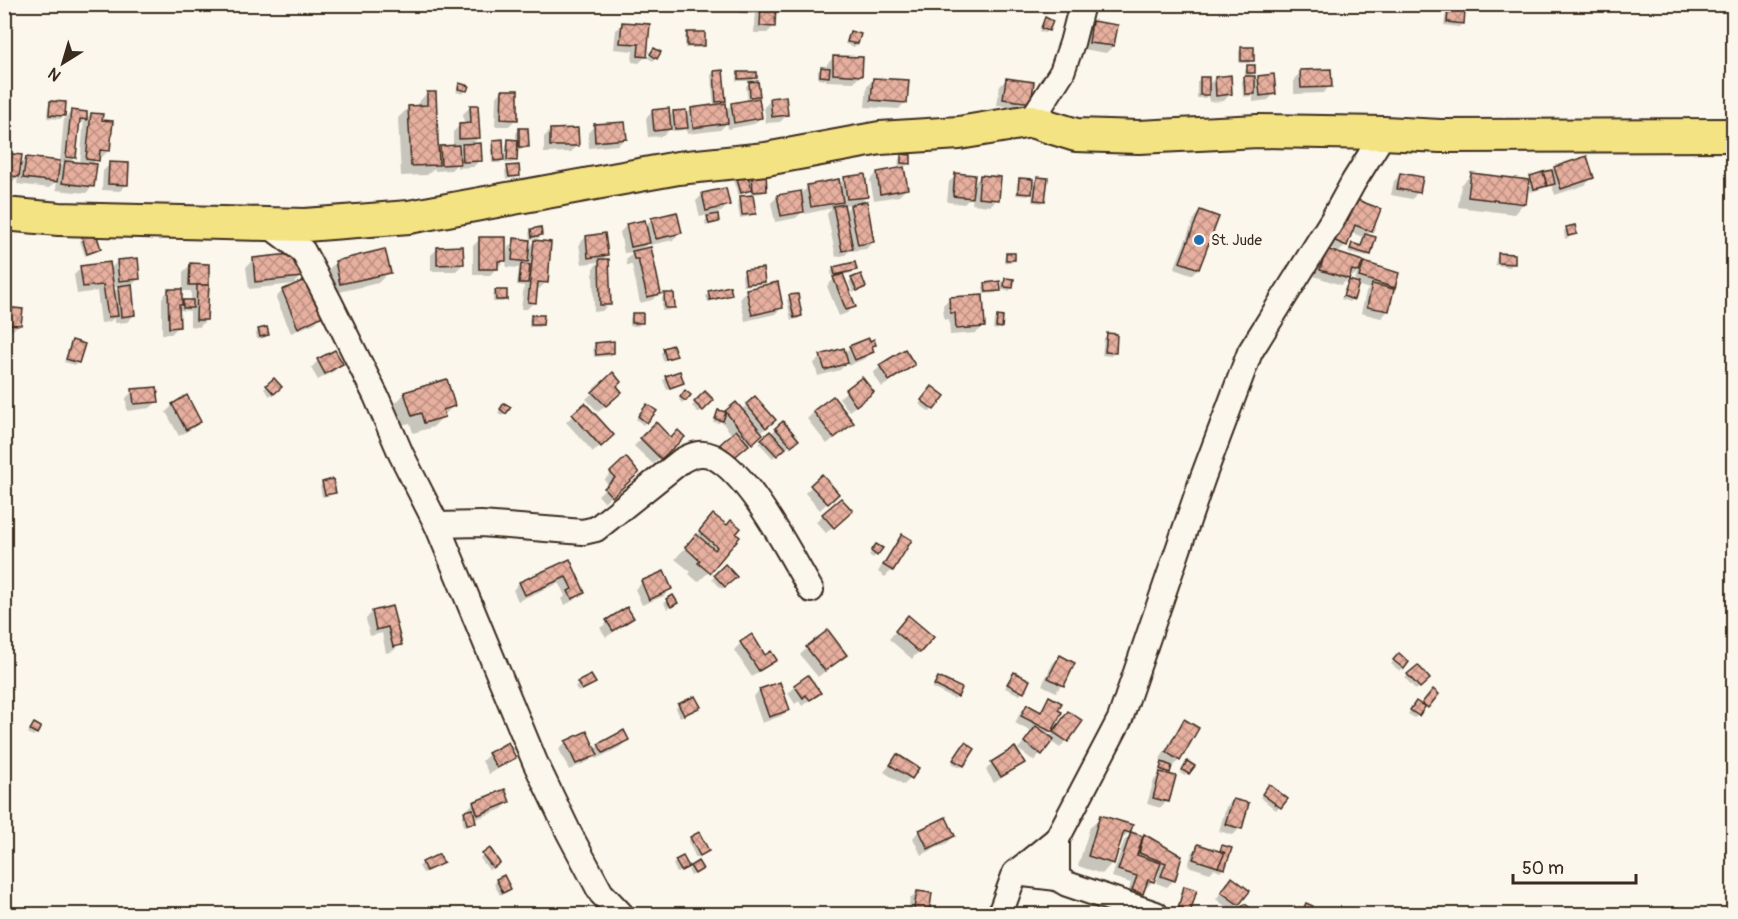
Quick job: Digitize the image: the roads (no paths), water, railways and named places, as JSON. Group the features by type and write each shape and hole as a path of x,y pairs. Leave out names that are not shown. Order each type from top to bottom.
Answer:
{"main road":[{"path":"4,214 59,219 305,225 409,217 678,168 766,159 880,138 959,133 1031,121 1076,135 1097,136 1162,137 1258,131 1440,136 1734,135"}],"street":[{"path":"1031,121 1062,72 1082,4"},
{"path":"1000,915 1015,873 1057,839 1120,719 1203,477 1250,352 1384,133"},
{"path":"266,223 303,251 437,525 535,762 569,833 601,893 621,915"},
{"path":"437,525 481,524 583,532 596,529 681,461 695,453 711,455 742,481 760,504 812,590"},
{"path":"1057,839 1057,878"},
{"path":"1015,873 1057,878 1067,884 1156,915"}],"place":[{"name":"St. Jude","path":"1199,240"}]}
